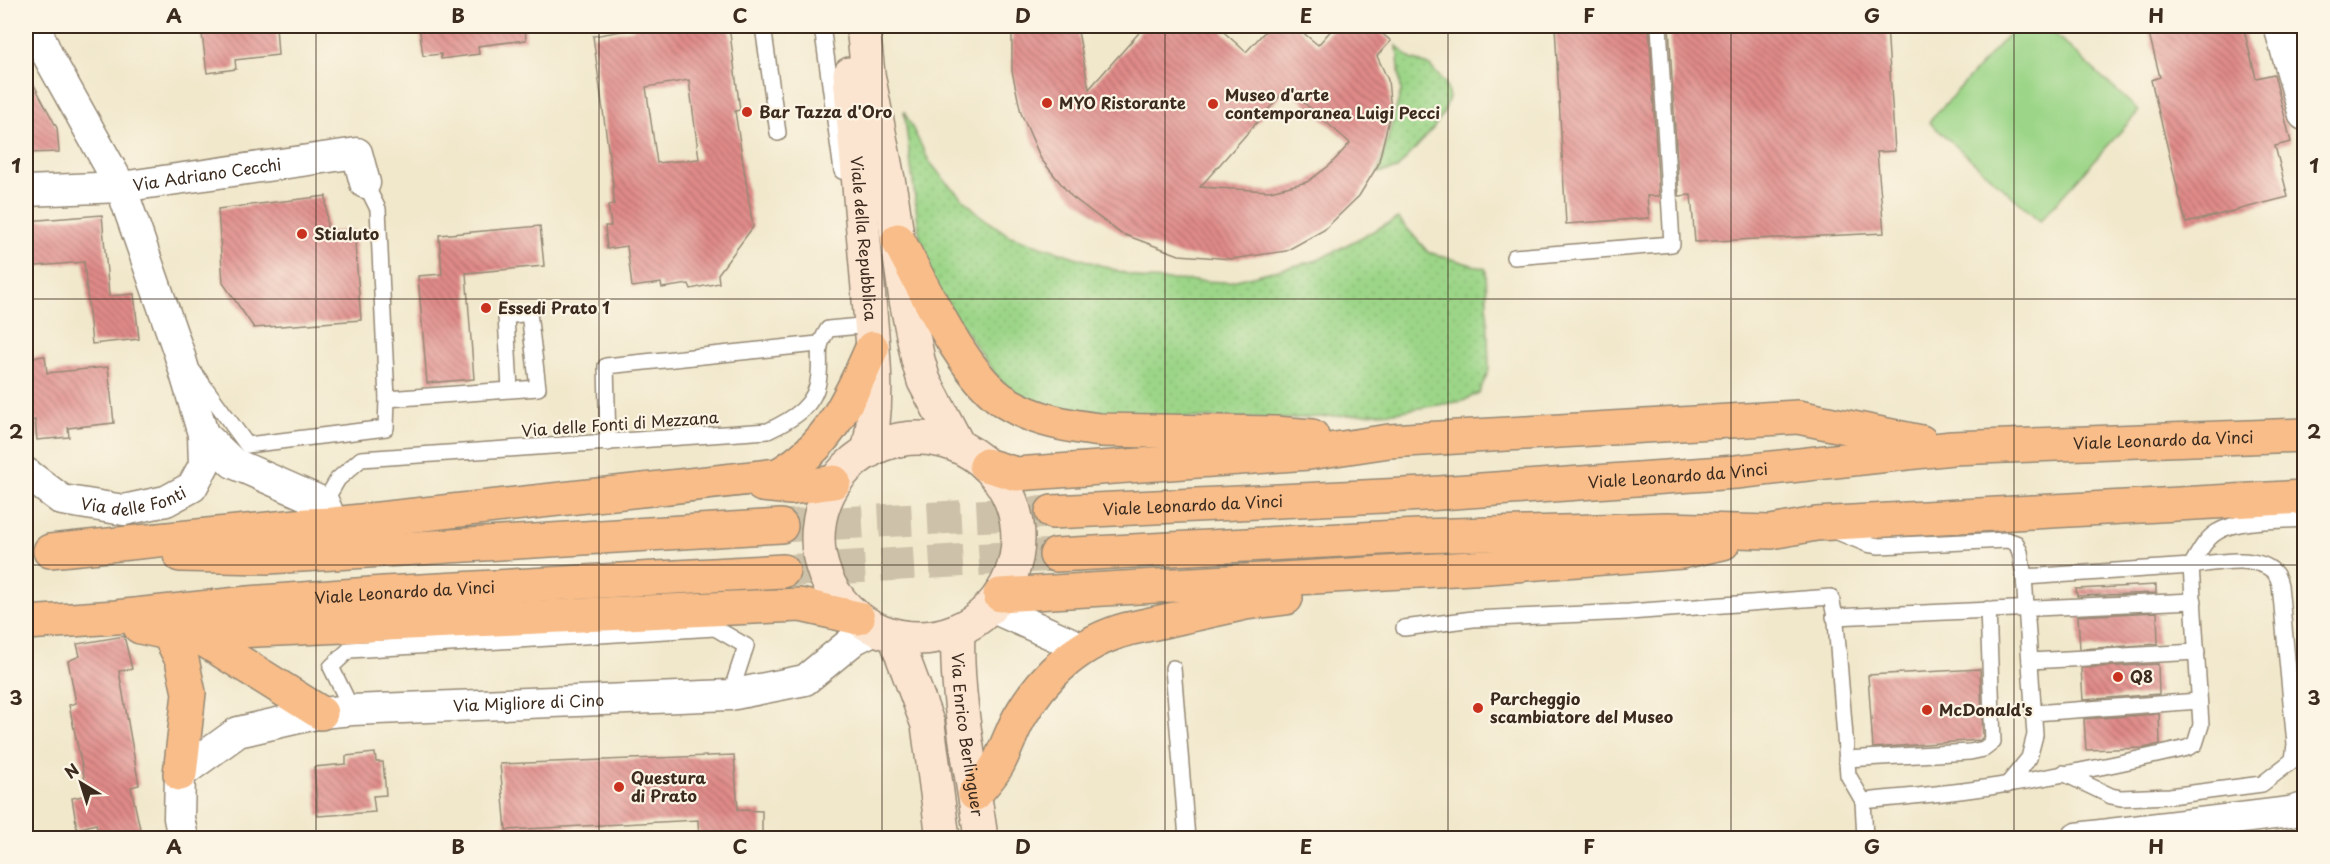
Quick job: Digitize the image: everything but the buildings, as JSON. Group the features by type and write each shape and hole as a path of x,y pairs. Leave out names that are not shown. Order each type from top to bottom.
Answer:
{"highway":[{"path":"898,240 959,351 989,389 1005,402 1026,413 1066,425 1100,430 1275,433 1382,442"},
{"path":"38,552 307,525 328,514 592,494 778,476 814,449 842,412 871,337"},
{"path":"986,465 1016,474 1309,453 1382,442 1798,417 1952,448"},
{"name":"Viale Leonardo da Vinci","path":"1052,512 1449,492 1736,472 1952,448 2304,435"},
{"path":"732,482 791,488 834,482"},
{"path":"996,601 1682,552 1816,524 2304,497"},
{"path":"38,552 268,557 781,526"},
{"path":"1056,555 1418,536 1667,529 1771,532"},
{"path":"975,794 997,765 1018,720 1032,697 1082,648 1110,634 1246,603 1489,567"},
{"name":"Viale Leonardo da Vinci","path":"26,623 384,592 783,571"},
{"path":"116,617 153,631 180,633 800,605 876,627"},
{"path":"180,633 337,711"},
{"path":"180,633 182,660 189,693 180,774"}],"main road":[{"name":"Viale della Repubblica","path":"845,26 871,337 874,418 868,452"},
{"name":"Viale della Repubblica","path":"863,26 868,74 892,200 906,300 918,360 924,381 958,445"},
{"name":"Viale della Repubblica","path":"879,26 881,87 892,200"},
{"path":"921,436 958,445 986,465 1010,497 1017,518 1019,535 1014,566 996,601 976,620 958,630 938,637 914,639 876,627 842,600 829,581 818,548 820,514 834,482 868,452 904,438 921,436"},
{"path":"876,627 928,725 943,838"},
{"name":"Via Enrico Berlinguer","path":"958,630 957,652 962,699 981,838"}],"street":[{"path":"35,26 48,56 121,187 179,353 203,434 233,463 328,514"},
{"path":"2279,26 2304,115"},
{"name":"Via Adriano Cecchi","path":"26,191 121,187 357,153 365,183"},
{"name":"Via delle Fonti","path":"26,473 62,500 124,510 166,501 192,487 204,465 203,434"},
{"path":"996,601 1082,648"},
{"name":"Via Migliore di Cino","path":"180,774 238,732 337,711 730,695 805,680 855,639 876,627"},
{"path":"180,774 179,818 183,838"},
{"path":"2077,838 2290,812 2304,808"}],"lane":[{"path":"763,26 778,133"},
{"path":"608,443 606,366 819,344 828,329 871,337 845,191 822,26"},
{"path":"1514,257 1672,244 1659,26"},
{"path":"179,353 247,445 386,428 387,399 378,209 365,183"},
{"path":"387,399 538,388 529,313 506,316 510,390"},
{"name":"Via delle Fonti di Mezzana","path":"328,514 338,479 361,459 768,431 798,415 817,390 819,344"},
{"path":"1863,801 2007,785 2119,764 2187,748 2195,744 2201,725 2192,566 2200,549 2215,533 2229,526 2304,519"},
{"path":"1816,524 1878,546 2007,540 2016,543 2024,576 2035,735 2029,758 2007,785"},
{"path":"2024,576 2244,561 2275,572 2280,585 2295,744 2293,760 2262,784 2170,796 2121,798 2111,796 2063,773"},
{"path":"1404,628 1473,619 1629,612 1831,597 1848,775 1863,801 1865,838"},
{"path":"1834,617 2194,601"},
{"path":"1846,759 1970,752 1989,746 1993,741 1993,721 1988,609"},
{"path":"337,711 331,667 349,650 715,628 746,646 730,695"},
{"path":"2030,661 2197,652"},
{"path":"1173,668 1187,838"},
{"path":"2034,712 2199,701"}],"green space":[{"path":"2016,26 2046,26 2139,111 2040,221 1929,122"},
{"path":"1397,46 1411,59 1429,65 1446,84 1449,98 1443,114 1432,130 1397,169 1378,173 1401,91"},
{"path":"904,111 929,161 947,183 981,216 1010,236 1143,279 1228,282 1318,260 1398,218 1428,252 1486,269 1489,370 1479,393 1463,401 1395,412 1287,419 1069,416 1007,392 924,270"}],"tunnel":[{"path":"781,526 1052,512"},
{"path":"783,571 1056,555"}],"place":[{"name":"MYO Ristorante","path":"1047,103"},
{"name":"Museo d'arte contemporanea Luigi Pecci","path":"1213,104"},
{"name":"Bar Tazza d'Oro","path":"747,112"},
{"name":"Stialuto","path":"302,234"},
{"name":"Essedi Prato 1","path":"486,308"},
{"name":"Q8","path":"2118,677"},
{"name":"Parcheggio scambiatore del Museo","path":"1478,708"},
{"name":"McDonald's","path":"1927,710"},
{"name":"Questura di Prato","path":"619,787"}]}
